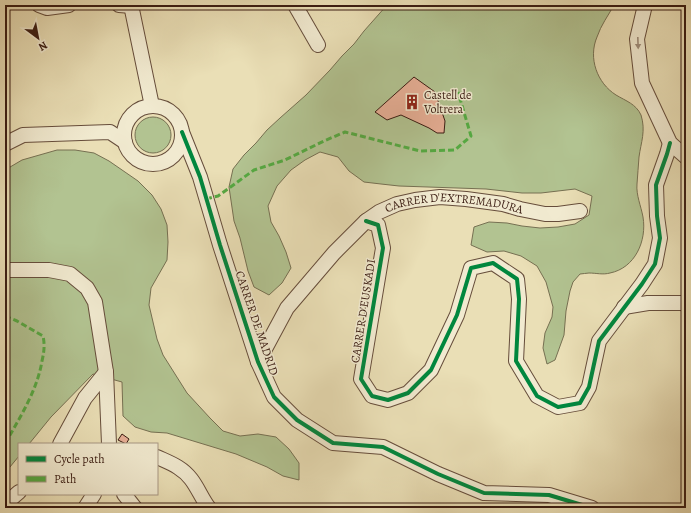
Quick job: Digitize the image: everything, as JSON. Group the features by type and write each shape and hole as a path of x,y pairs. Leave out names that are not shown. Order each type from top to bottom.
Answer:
{"street":[{"path":"38,5 47,8 69,5"},
{"path":"127,5 152,106"},
{"path":"295,5 318,45"},
{"path":"645,5 637,39 642,83 670,143 686,157"},
{"path":"152,106 169,110 180,124 182,132 181,142 177,150 170,158 157,163 143,162 135,157 128,150 124,133 129,117 143,107 152,106"},
{"path":"5,144 23,135 110,132 125,142"},
{"name":"CARRER DE MADRID","path":"182,132 200,177 220,245 258,362 274,397 297,420 333,443 383,447 438,474 484,493 549,495 592,508"},
{"name":"CARRER D'EUSKADI","path":"366,221 378,224 383,248 361,379 372,396 388,400 408,393 431,370 457,315 471,268 493,263 517,279 519,299 516,361 537,396 558,407 580,403 589,387 599,341 642,284 654,264 660,238 656,216 656,185 668,154 670,143"},
{"name":"CARRER D'EXTREMADURA","path":"258,362 287,308 334,253 366,221 379,212 397,204 440,197 503,204 545,214 580,211"},
{"path":"5,270 49,270 70,274 87,288 95,302 106,372 110,443"},
{"path":"624,307 648,303 683,303 686,305"},
{"path":"61,443 85,398 106,372"},
{"path":"158,458 176,465 191,478 209,508"},
{"path":"5,504 18,493"},
{"path":"85,508 93,495"},
{"path":"125,495 135,508"}],"green space":[{"path":"387,5 614,5 594,45 594,61 599,77 609,90 634,105 641,115 643,136 639,157 637,188 643,217 643,235 637,252 626,266 607,274 580,274 573,282 566,311 564,335 555,360 547,364 543,348 545,333 552,317 553,307 546,282 537,266 521,256 504,251 487,252 471,245 474,227 489,222 540,228 575,224 589,215 592,196 575,189 541,193 522,193 486,189 399,186 364,182 349,171 338,157 320,152 291,170 277,186 268,206 271,222 286,252 291,268 282,283 269,295 254,287 234,221 229,187 233,169 267,130 306,95 330,70"},
{"path":"157,117 166,122 170,128 170,142 166,148 157,153 149,153 140,148 136,142 135,131 140,122 146,118"},
{"path":"57,150 75,150 94,153 109,161 138,181 152,195 161,209 167,225 167,260 151,288 149,305 157,339 163,355 187,393 223,431 240,436 258,434 276,437 289,449 299,463 299,480 283,476 267,467 236,454 167,433 151,432 135,427 123,416 122,382 93,374 51,417 30,443 18,443 18,457 5,473 5,170 22,160"}],"building":[{"name":"Castell de Voltrera","path":"414,77 435,92 445,121 444,133 437,133 401,115 387,120 375,112"},
{"path":"122,434 129,439 127,443 118,440"}],"marked path":[{"path":"206,199 218,196 254,170 285,160 345,132 420,151 455,150 471,136 458,92"},
{"path":"5,316 43,336 44,345 43,358 36,383 27,404 5,444"}],"cycle path":[{"path":"182,132 200,177 220,245 258,362 274,397 297,420 333,443 383,447 438,474 484,493 549,495 592,508"},
{"path":"366,221 378,225 383,248 361,379 372,396 388,400 408,393 431,370 457,315 471,268 493,263 517,279 519,299 516,361 537,396 558,407 580,403 589,387 599,341 642,284 655,264 660,238 657,216 656,185 670,143"}],"place":[{"name":"Castell de Voltrera","path":"412,102"}]}
